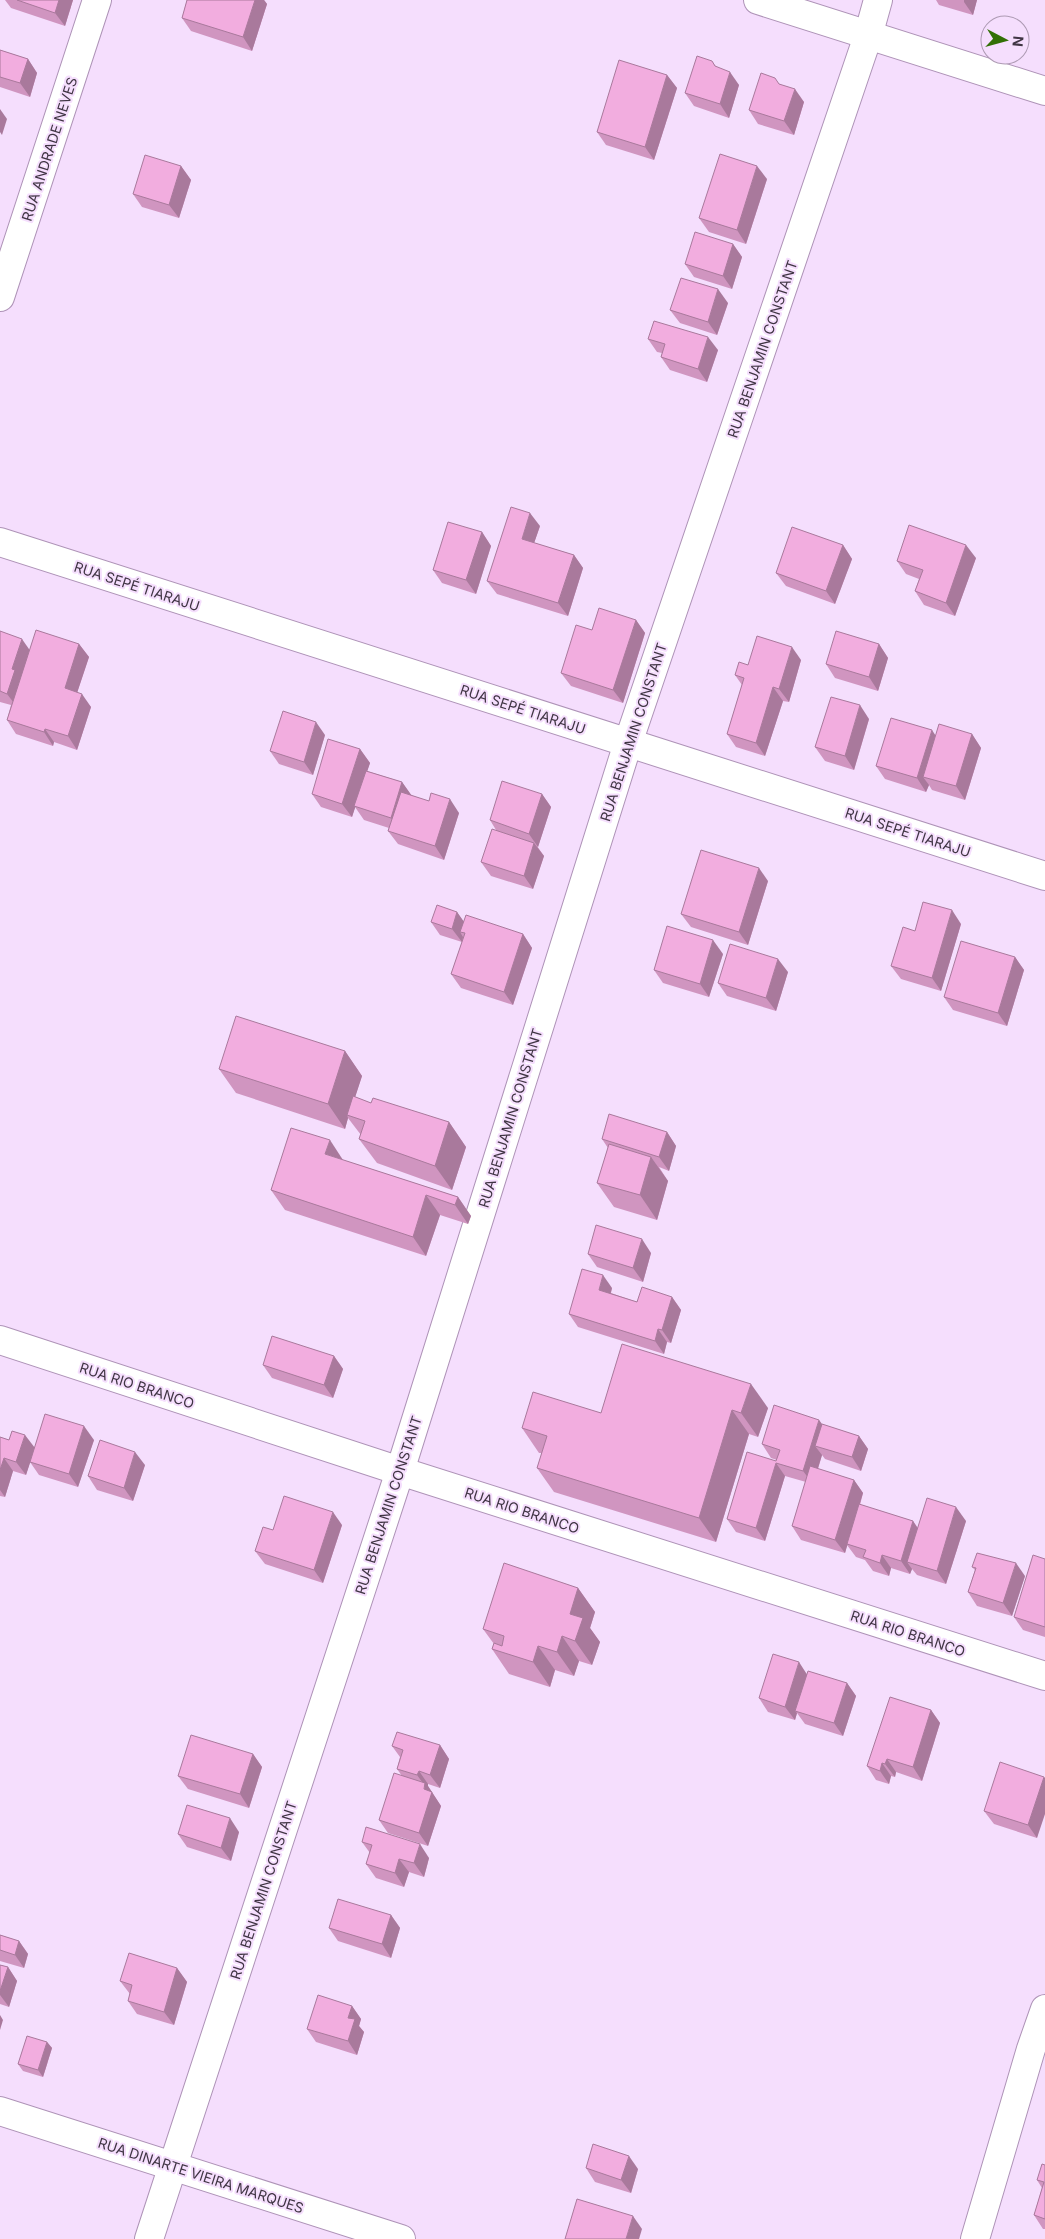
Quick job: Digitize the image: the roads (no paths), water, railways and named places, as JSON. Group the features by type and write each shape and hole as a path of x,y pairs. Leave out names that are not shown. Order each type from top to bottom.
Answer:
{"street":[{"name":"RUA ANDRADE NEVES","path":"0,297 97,0"},
{"path":"758,0 1045,91"},
{"name":"RUA BENJAMIN CONSTANT","path":"149,2239 400,1471 628,743 868,36 878,0"},
{"name":"RUA SEPÉ TIARAJU","path":"0,542 1045,876"},
{"name":"RUA RIO BRANCO","path":"0,1340 400,1471 1045,1676"},
{"path":"975,2239 1038,2052 1045,2009"},
{"name":"RUA DINARTE VIEIRA MARQUES","path":"0,2111 401,2239"}]}
